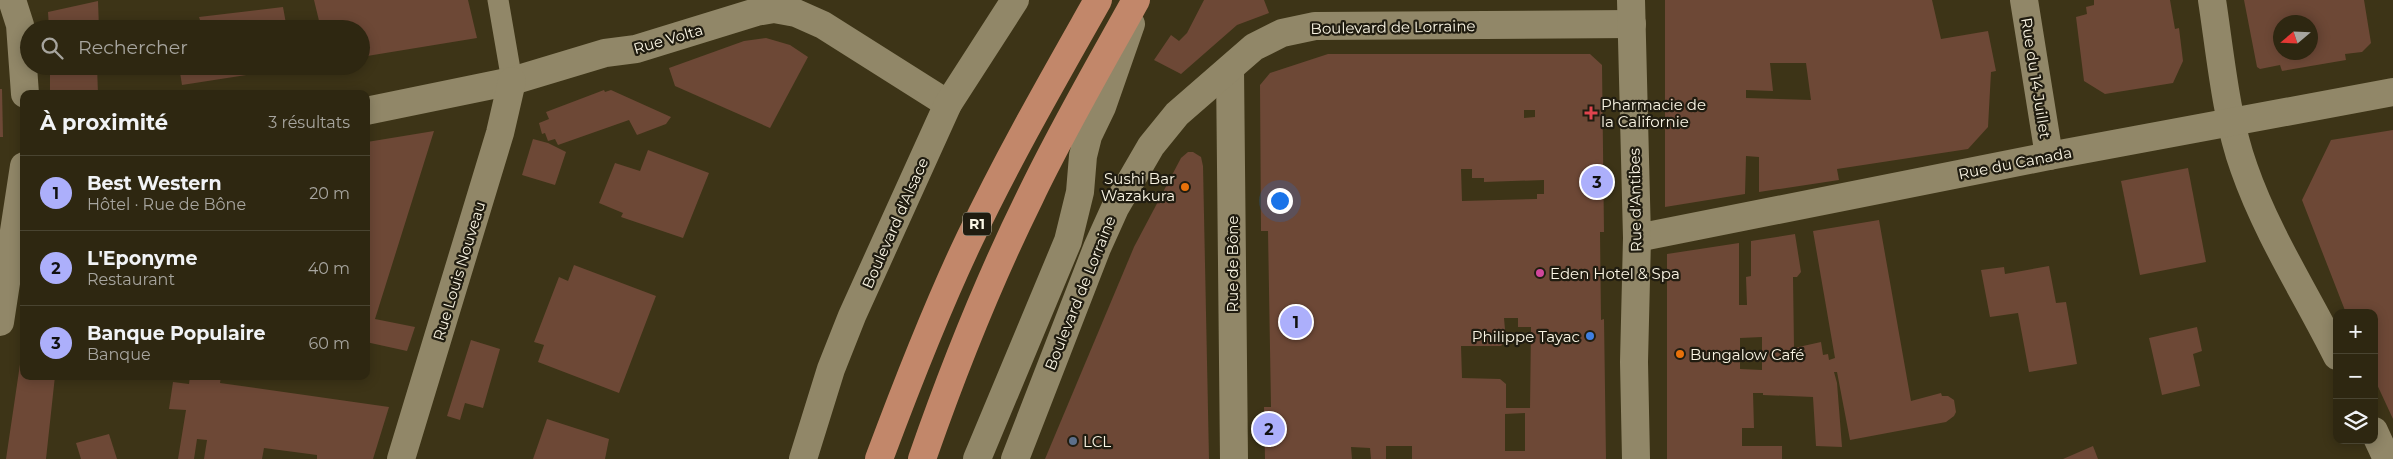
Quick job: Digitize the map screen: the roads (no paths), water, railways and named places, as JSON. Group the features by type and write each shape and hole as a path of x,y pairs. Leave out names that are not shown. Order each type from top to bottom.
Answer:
{"highway":[{"name":"R1","path":"880,459 909,380 969,239 1002,171 1098,0"},
{"name":"R1","path":"922,459 975,317 1030,195 1136,0"}],"street":[{"path":"12,0 20,25"},
{"name":"Boulevard d'Alsace","path":"803,459 831,369 852,316 948,104 1015,0"},
{"path":"977,459 1068,241 1080,192 1086,145 1102,107 1140,0"},
{"name":"Rue du 14 Juillet","path":"2024,0 2049,156"},
{"path":"2212,0 2232,121 2241,160 2254,193 2336,354"},
{"name":"Rue Volta","path":"370,110 512,81 604,54 636,50 756,12 774,9 796,13 823,25 948,104"},
{"name":"Boulevard de Lorraine","path":"1015,459 1115,208 1151,146 1178,114 1254,47 1282,33 1315,26 1631,12"},
{"name":"Rue d'Antibes","path":"1631,12 1637,238 1634,362 1636,459"},
{"name":"Rue de Bône","path":"1230,68 1234,459"},
{"path":"24,75 26,90"},
{"name":"Rue Louis Nouveau","path":"401,459 500,133 512,81"},
{"name":"Rue du Canada","path":"1637,238 2049,156 2393,92"},
{"path":"1080,192 1115,208"},
{"path":"0,322 20,194"},
{"path":"2378,440 2387,459"}],"lane":[{"path":"499,1 512,81"}],"place":[{"name":"Pharmacie de la Californie","path":"1591,113"},
{"name":"Banque Populaire","path":"1597,182"},
{"name":"Sushi Bar Wazakura","path":"1185,187"},
{"name":"Eden Hotel & Spa","path":"1540,273"},
{"name":"Best Western","path":"1296,322"},
{"name":"Philippe Tayac","path":"1590,336"},
{"name":"Bungalow Café","path":"1680,354"},
{"name":"L'Eponyme","path":"1269,429"},
{"name":"LCL","path":"1073,441"}]}
